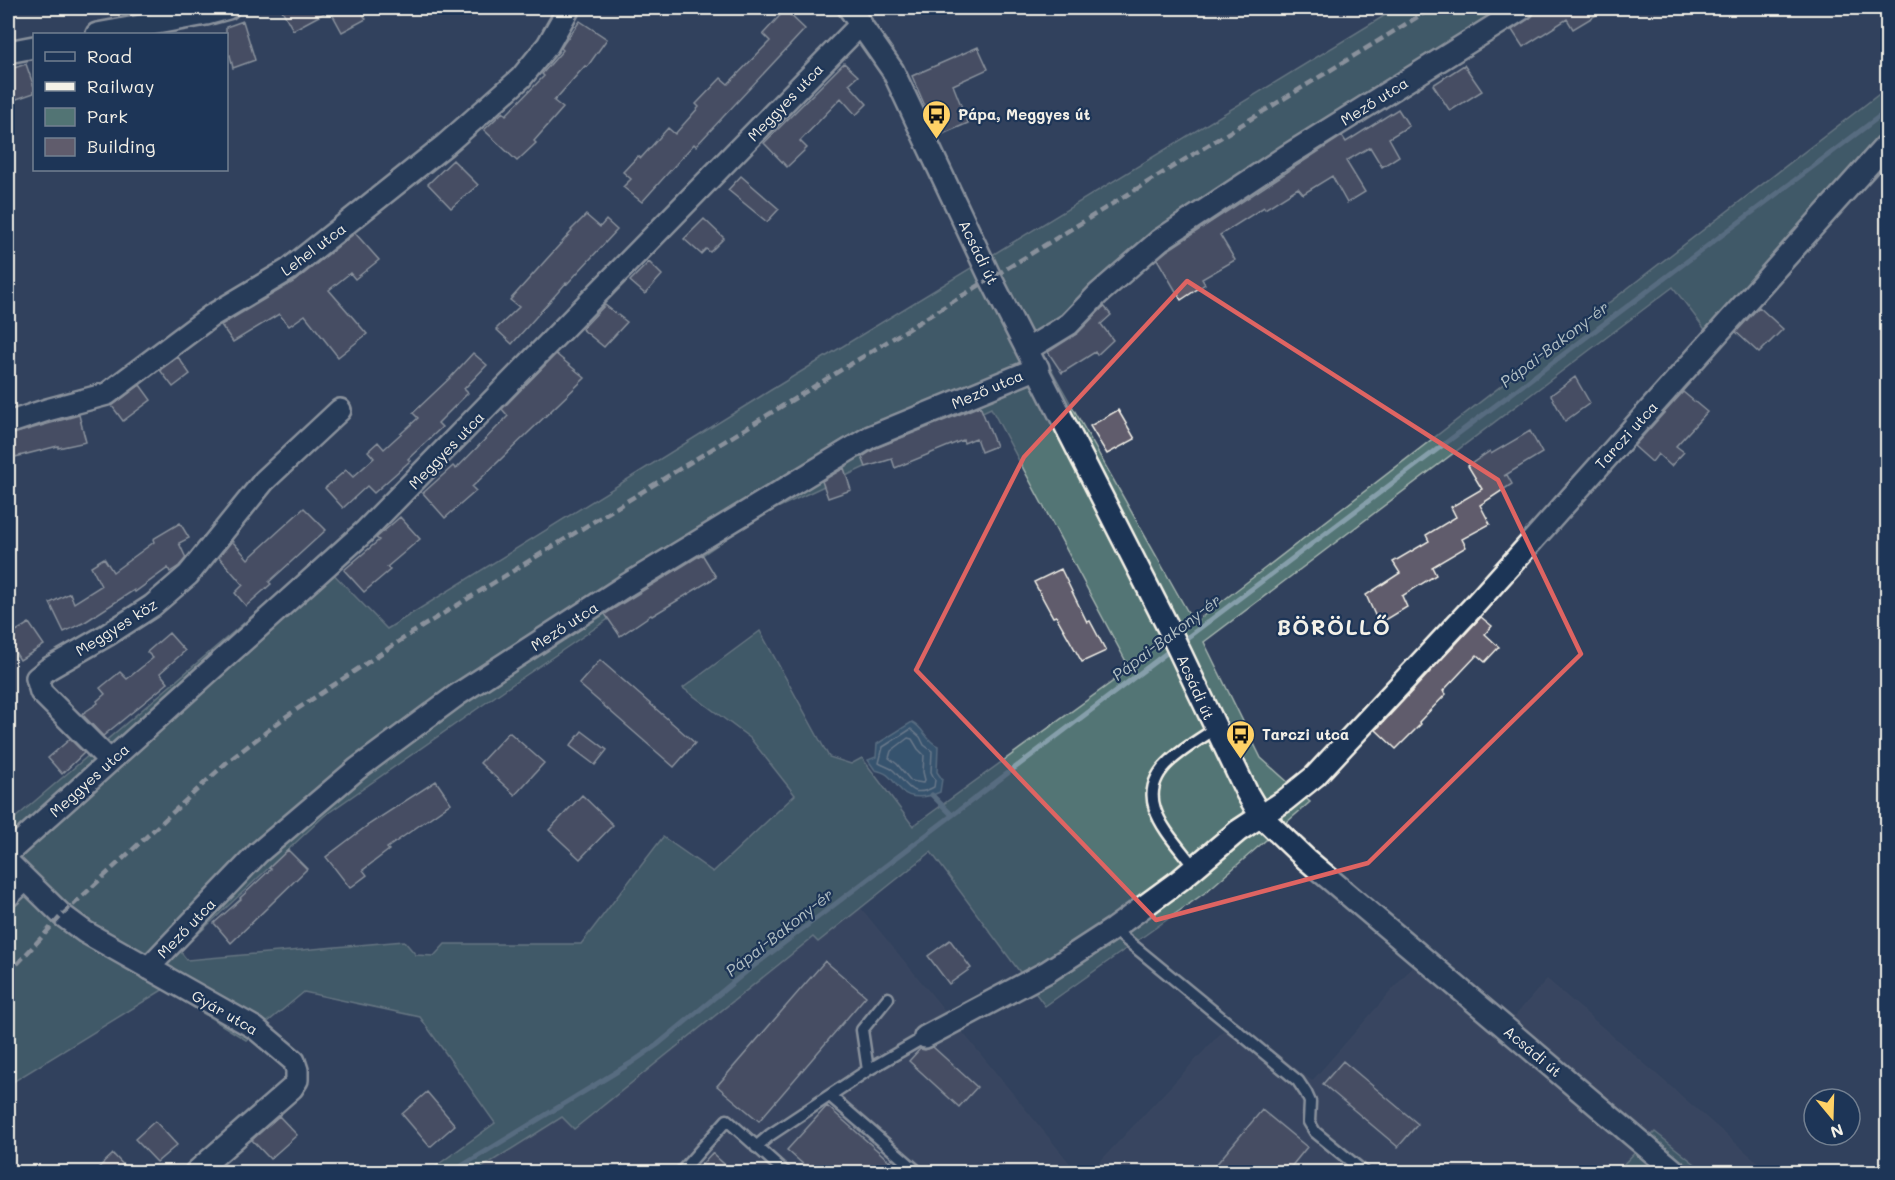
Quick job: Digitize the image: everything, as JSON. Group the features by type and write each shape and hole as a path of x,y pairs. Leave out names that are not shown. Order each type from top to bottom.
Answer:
{"street":[{"path":"102,33 228,8"},
{"name":"Lehel utca","path":"8,423 107,394 211,316 288,270 445,145 521,78 548,45 569,8"},
{"name":"Mező utca","path":"1028,349 1069,324 1098,294 1160,240 1285,157 1523,8"},
{"name":"Acsádi út","path":"855,16 892,71 990,277 1168,627 1215,729 1260,815 1306,859 1387,929 1676,1173"},
{"name":"Meggyes utca","path":"8,853 371,525 855,16"},
{"path":"8,52 33,46"},
{"name":"Tarczi utca","path":"925,1037 1047,972 1113,929 1180,880 1260,815 1284,801 1315,776 1473,607 1887,143"},
{"name":"Mező utca","path":"148,968 258,853 357,769 457,695 625,586 870,437 1038,368"},
{"name":"Meggyes köz","path":"110,761 41,692 37,678 152,606 188,576 264,481 340,410"},
{"name":"Gyár utca","path":"8,862 62,915 85,932 255,1028 294,1061 297,1080 292,1088 196,1173"},
{"path":"8,896 25,879"}],"lane":[{"path":"1194,867 1161,823 1155,810 1152,788 1155,780 1170,761 1215,729"},
{"path":"1113,929 1298,1081 1310,1102 1309,1122 1315,1132 1364,1173"},
{"path":"868,1070 862,1030 888,998"},
{"path":"756,1147 770,1135 868,1070 925,1037"},
{"path":"830,1096 918,1173"},
{"path":"681,1173 727,1120 785,1173"}],"highlighted area":[{"path":"1187,281 1498,480 1581,654 1368,863 1156,920 916,670 1024,457"}],"shaded area":[{"path":"860,907 1077,1172 475,1172 562,1116 574,1129 813,937 818,942"},
{"path":"1429,948 1514,1017 1547,979 1769,1172 1705,1172 1655,1132 1619,1169 1623,1172 1090,1172 1234,1019 1312,1081"}],"green space":[{"path":"1397,8 1545,8 1171,238 1041,351 1194,623 1887,88 1887,153 1716,344 1673,287 1204,642 1261,758 1310,802 1206,892 1045,1006 931,852 818,942 813,937 574,1129 562,1117 475,1172 428,1172 495,1123 420,1017 304,992 246,1040 164,989 8,1085 8,824 319,559 387,629 771,390","holes":["991,408 1130,669 913,826 862,758 851,764 829,757 760,631 683,688 750,738 795,795 713,872 663,837 581,944 445,944 434,956 416,955 404,941 187,960 180,951 324,816 760,516"]},
{"path":"1655,1132 1705,1172 1623,1172 1619,1169"}],"water":[{"path":"912,722 938,746 937,772 942,779 940,792 931,795 915,797 906,794 888,776 875,770 868,760 876,757 877,744"}],"building":[{"path":"281,8 359,8 366,19 342,32 330,10 293,30"},
{"path":"1536,8 1608,8 1573,29 1567,19 1523,47 1512,30 1530,18"},
{"path":"785,10 805,29 696,146 694,144 642,202 623,187 631,179 623,172 638,156 641,158 668,128 675,134 699,107 696,104 721,78 728,84 770,41 763,34"},
{"path":"243,21 255,60 233,68 230,55 228,56 226,27"},
{"path":"580,21 607,39 587,67 585,66 554,101 563,108 534,141 536,143 517,161 484,130 503,112 506,115 544,76 542,74 563,50 561,48"},
{"path":"978,47 988,69 953,85 968,123 938,136 912,76"},
{"path":"844,63 858,76 849,84 867,104 856,115 841,98 800,141 807,148 787,167 764,143"},
{"path":"26,64 33,84 33,93 8,102 8,70"},
{"path":"1464,65 1482,91 1450,111 1433,85"},
{"path":"1398,109 1409,126 1389,138 1399,156 1382,167 1370,147 1346,161 1365,192 1347,203 1332,176 1303,194 1298,188 1265,209 1264,207 1220,235 1235,260 1202,279 1205,284 1181,300 1157,259 1342,136 1346,142"},
{"path":"453,160 478,185 451,208 428,184"},
{"path":"741,176 779,209 767,222 728,190"},
{"path":"586,215 600,227 606,220 617,230 512,344 496,329 519,307 510,300"},
{"path":"704,219 724,238 710,252 706,249 701,254 684,239"},
{"path":"355,233 379,260 355,279 350,273 329,290 367,334 338,357 305,315 289,326 279,314 233,342 221,325 295,281"},
{"path":"649,262 662,275 645,294 630,281"},
{"path":"605,305 627,322 604,347 582,329"},
{"path":"1104,306 1111,315 1101,324 1113,340 1097,355 1095,352 1062,373 1048,352 1078,333"},
{"path":"1759,307 1783,329 1759,353 1736,332"},
{"path":"473,353 487,365 464,389 468,393 438,423 442,427 408,459 410,461 374,493 367,486 343,508 325,488 346,470 353,477 374,458 368,451 378,442 384,449 418,418 413,413"},
{"path":"556,354 585,378 472,487 476,491 445,518 423,493 453,466 456,469 508,416 502,409"},
{"path":"178,357 190,374 173,387 160,370"},
{"path":"1575,377 1590,403 1565,421 1551,395"},
{"path":"140,385 151,400 123,421 112,406"},
{"path":"1683,392 1707,412 1676,446 1684,452 1671,466 1658,454 1652,462 1634,446"},
{"path":"980,406 996,446 981,452 976,438 964,443 963,440 895,468 892,459 866,467 862,457 876,448"},
{"path":"1118,410 1135,439 1107,454 1090,426"},
{"path":"79,415 86,442 58,448 58,446 15,457 9,435"},
{"path":"1530,431 1542,453 1504,476 1507,475 1512,484 1480,505 1490,524 1462,539 1466,547 1432,567 1436,575 1402,596 1407,607 1379,624 1366,595 1400,573 1393,562 1429,541 1426,535 1456,517 1451,507 1482,489 1468,466 1490,451 1491,454"},
{"path":"844,468 851,490 828,498 822,481"},
{"path":"304,508 326,530 246,606 235,593 243,585 219,557 232,541 248,559"},
{"path":"400,517 420,539 387,567 390,570 364,592 344,570 379,540 376,538"},
{"path":"180,523 189,538 179,543 186,558 179,566 170,572 168,568 135,592 134,590 85,622 64,632 50,603 70,593 74,603 101,586 91,566 104,558 113,572 154,542 153,539"},
{"path":"702,554 716,577 620,636 605,614"},
{"path":"1061,569 1087,622 1090,621 1106,651 1082,662 1034,582"},
{"path":"1481,617 1492,626 1485,634 1499,647 1485,662 1477,655 1443,691 1446,694 1419,722 1421,724 1396,749 1376,730"},
{"path":"29,623 44,645 20,660 8,641 8,636"},
{"path":"169,633 185,651 160,673 168,683 103,736 82,714 98,703 97,701 105,694 100,688 120,672 127,679 153,658 147,652"},
{"path":"600,660 695,743 674,767 579,684"},
{"path":"582,731 607,750 595,765 570,746"},
{"path":"509,732 544,763 515,795 480,763"},
{"path":"70,739 84,753 62,774 48,758"},
{"path":"436,781 451,803 387,848 389,850 363,870 367,875 350,888 326,857 368,825"},
{"path":"582,795 613,825 580,859 549,830"},
{"path":"288,850 307,869 231,943 214,923 241,899"},
{"path":"950,940 971,968 949,984 928,956"},
{"path":"825,961 866,996 759,1121 717,1086"},
{"path":"933,1047 977,1087 959,1107 909,1061 920,1049"},
{"path":"1343,1061 1418,1124 1398,1147 1323,1084"},
{"path":"427,1092 455,1125 430,1147 402,1114"},
{"path":"827,1106 903,1173 813,1173 787,1150"},
{"path":"1262,1110 1307,1147 1286,1173 1209,1173"},
{"path":"279,1116 297,1135 270,1159 252,1140"},
{"path":"155,1121 177,1145 157,1162 135,1139"},
{"path":"712,1153 734,1173 694,1173"},
{"path":"113,1154 131,1173 93,1173"}],"waterway":[{"name":"Pápai-Bakony-ér","path":"1180,643 1888,110"},
{"name":"Pápai-Bakony-ér","path":"452,1172 657,1045 747,971 1173,648"},
{"path":"932,795 952,815"}],"railway":[{"path":"8,974 62,915 226,763 284,718 410,634 1432,8"}],"place":[{"name":"Pápa, Meggyes út","path":"937,140"},
{"name":"Tarczi utca","path":"1241,760"}],"district":[{"name":"BÖRÖLLŐ","path":"1334,626"}]}
